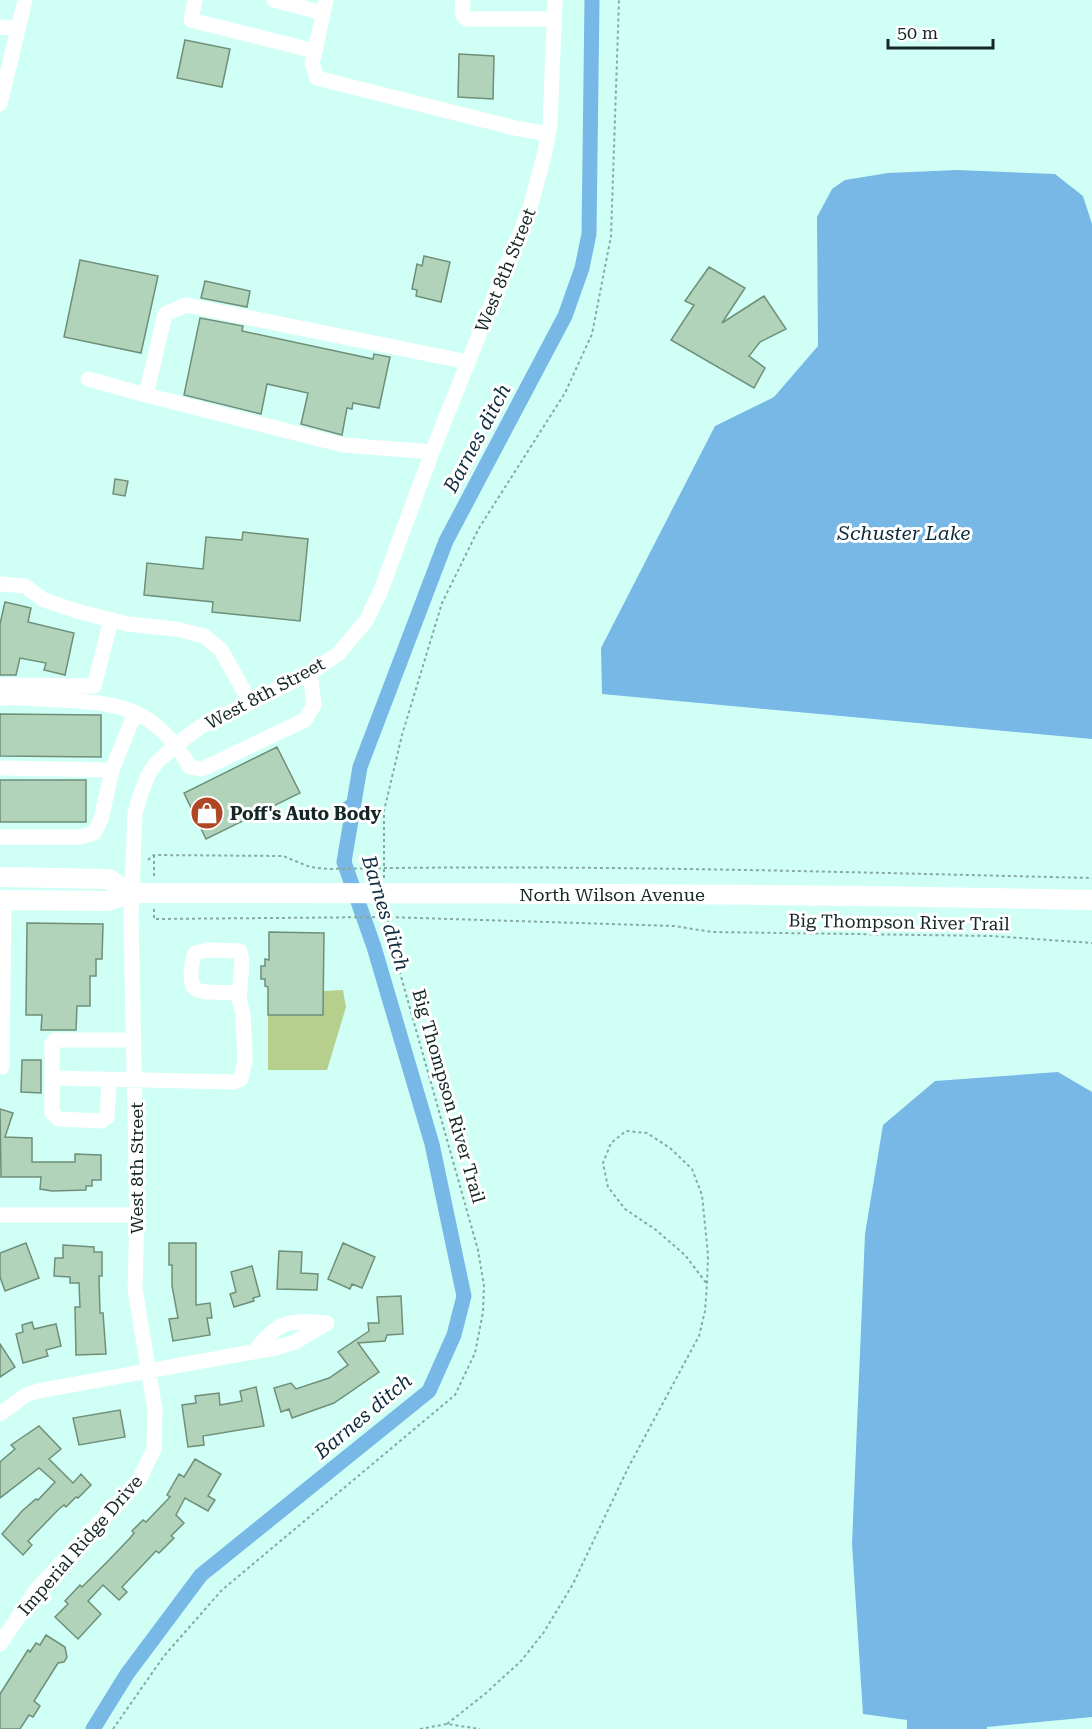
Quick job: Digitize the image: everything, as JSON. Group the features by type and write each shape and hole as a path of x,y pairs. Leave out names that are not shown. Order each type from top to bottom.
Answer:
{"main road":[{"name":"North Wilson Avenue","path":"0,877 108,879 132,893"},
{"name":"North Wilson Avenue","path":"2,900 107,901 132,893 858,895 1092,900"}],"street":[{"path":"0,104 26,0"},
{"path":"195,0 191,20 315,51"},
{"path":"274,0 324,7 312,63 316,78 515,128 548,134"},
{"path":"463,0 462,14 466,19 554,19"},
{"name":"West 8th Street","path":"148,1372 135,1289 137,1215 132,893 135,813 148,776 156,763 177,744 200,728 310,673 338,654 366,621 381,590 432,452 530,208 548,134 555,0"},
{"path":"0,27 18,29"},
{"path":"146,395 165,314 186,305 468,362"},
{"path":"88,379 343,445 432,452"},
{"path":"0,584 25,586 44,600 111,620 176,629 204,636 221,650 250,702"},
{"path":"0,685 94,686 111,620"},
{"path":"0,698 74,700 114,705 149,720 177,744 189,767 202,769 305,720 314,705 310,673"},
{"path":"0,837 80,837 94,833 101,819 112,770 135,713"},
{"path":"0,768 112,770"},
{"path":"0,1067 2,1067 2,900"},
{"path":"52,1078 234,1082 241,1079 245,1060 240,992"},
{"path":"109,1080 107,1117 102,1121 54,1117 52,1113 52,1044 55,1040 134,1040"},
{"path":"0,1215 137,1215"},
{"path":"0,1414 26,1395 38,1391 254,1352"},
{"name":"Imperial Ridge Drive","path":"0,1644 38,1589 145,1471 154,1449 156,1425 148,1372"}],"path":[{"path":"383,893 384,811 402,735 442,603 479,528 565,393 592,334 611,236 619,0"},
{"path":"133,864 143,863 153,855 283,856 310,867 328,868 543,867 808,870 1092,878"},
{"path":"332,917 387,917"},
{"name":"Big Thompson River Trail","path":"114,1729 164,1656 222,1590 455,1395 475,1353 483,1312 484,1286 478,1250 393,948 387,917 674,926 712,932 992,936 1092,943"},
{"path":"447,1724 486,1693 520,1661 544,1632 573,1584 628,1468 699,1336 705,1311 707,1284 708,1255 702,1195 692,1169 670,1148 647,1133 626,1131 611,1143 603,1163 608,1187 625,1209 656,1230 685,1255 707,1284"},
{"path":"420,1729 447,1724 480,1729"}],"green space":[{"path":"343,990 346,1007 327,1070 268,1070 268,1015 323,1015 323,991"}],"water":[{"name":"Schuster Lake","path":"957,170 1055,174 1083,196 1092,224 1092,739 602,694 601,648 715,426 774,397 818,346 817,217 832,189 845,180 888,173"},
{"path":"1058,1072 1092,1092 1092,1717 987,1727 987,1729 907,1729 907,1720 863,1714 852,1544 865,1234 883,1125 935,1081"}],"building":[{"path":"185,40 230,49 222,87 177,78"},
{"path":"459,54 494,56 493,99 458,97"},
{"path":"424,256 450,262 441,302 416,296 417,290 412,289 417,264 422,266"},
{"path":"80,260 158,276 141,353 64,337"},
{"path":"709,267 745,288 722,323 764,296 786,329 760,342 749,356 765,368 754,388 671,340 694,305 685,301"},
{"path":"205,281 250,291 247,307 201,298"},
{"path":"200,318 243,326 242,331 373,359 374,354 390,357 379,408 353,403 352,409 347,408 342,435 301,424 308,393 267,384 261,414 184,395"},
{"path":"115,479 128,481 125,496 113,494"},
{"path":"243,532 308,539 300,621 212,612 213,602 144,595 147,563 203,569 206,537 242,540"},
{"path":"5,602 31,608 28,622 74,633 65,675 44,670 46,663 20,658 16,675 0,675 0,624"},
{"path":"0,714 101,715 101,757 0,756"},
{"path":"277,747 300,793 206,839 184,793"},
{"path":"0,780 86,780 86,822 0,822"},
{"path":"27,923 103,924 102,959 96,959 96,976 90,976 90,1006 77,1006 76,1030 41,1030 42,1015 26,1015"},
{"path":"269,932 324,933 323,1015 268,1015 268,987 265,986 265,979 261,979 261,966 265,966 265,959 269,960"},
{"path":"22,1060 41,1060 41,1093 21,1092"},
{"path":"0,1109 13,1113 5,1137 32,1138 32,1162 75,1162 75,1154 101,1155 101,1180 92,1180 92,1186 86,1186 86,1190 52,1191 40,1189 41,1177 1,1177"},
{"path":"26,1243 39,1278 5,1291 0,1277 0,1253"},
{"path":"169,1243 196,1243 196,1305 210,1303 212,1318 207,1318 210,1335 173,1341 169,1319 178,1318 172,1286 172,1265 169,1265"},
{"path":"343,1243 375,1257 362,1288 352,1284 350,1289 328,1279"},
{"path":"63,1245 94,1247 94,1252 102,1252 102,1276 99,1276 100,1313 103,1313 106,1354 76,1355 75,1307 80,1307 79,1283 70,1283 70,1277 54,1276 55,1258 63,1258"},
{"path":"279,1251 302,1252 301,1273 318,1274 317,1290 277,1289"},
{"path":"252,1266 260,1296 253,1298 254,1301 234,1307 230,1294 236,1292 231,1272"},
{"path":"401,1296 403,1334 387,1335 385,1341 358,1343 379,1372 334,1403 292,1418 289,1409 281,1412 274,1388 291,1383 296,1389 329,1378 348,1365 338,1352 369,1331 368,1323 379,1323 377,1297"},
{"path":"32,1322 34,1329 56,1324 61,1346 46,1350 48,1356 23,1363 16,1334 23,1332 22,1325"},
{"path":"0,1344 15,1367 0,1377"},
{"path":"256,1387 264,1426 203,1436 204,1445 188,1447 182,1405 196,1403 195,1396 219,1393 220,1405 242,1401 240,1391"},
{"path":"120,1410 125,1437 79,1445 73,1418"},
{"path":"39,1426 61,1449 49,1459 73,1483 81,1474 91,1485 78,1498 76,1497 66,1507 64,1505 58,1510 28,1541 32,1545 23,1555 2,1534 22,1511 36,1499 38,1500 55,1482 39,1468 0,1498 0,1462 15,1449 11,1445"},
{"path":"195,1459 221,1474 208,1496 215,1500 208,1511 185,1498 176,1515 184,1523 171,1536 174,1538 159,1553 156,1551 122,1587 127,1592 119,1600 103,1585 88,1601 101,1614 78,1639 55,1617 68,1604 65,1601 109,1560 143,1520 146,1522 170,1497 167,1495 179,1474 184,1477"},
{"path":"46,1635 65,1647 67,1657 64,1662 58,1663 34,1701 40,1706 33,1717 29,1715 20,1729 0,1729 0,1694 28,1650 30,1652 36,1643 40,1645"}],"waterway":[{"name":"Barnes ditch","path":"93,1729 127,1674 201,1575 429,1391 454,1335 464,1296 432,1144 374,947 344,862 360,767 446,541 565,316 582,268 589,234 592,0"},
{"path":"336,810 355,797"}],"place":[{"name":"Poff's Auto Body","path":"207,813"}]}
